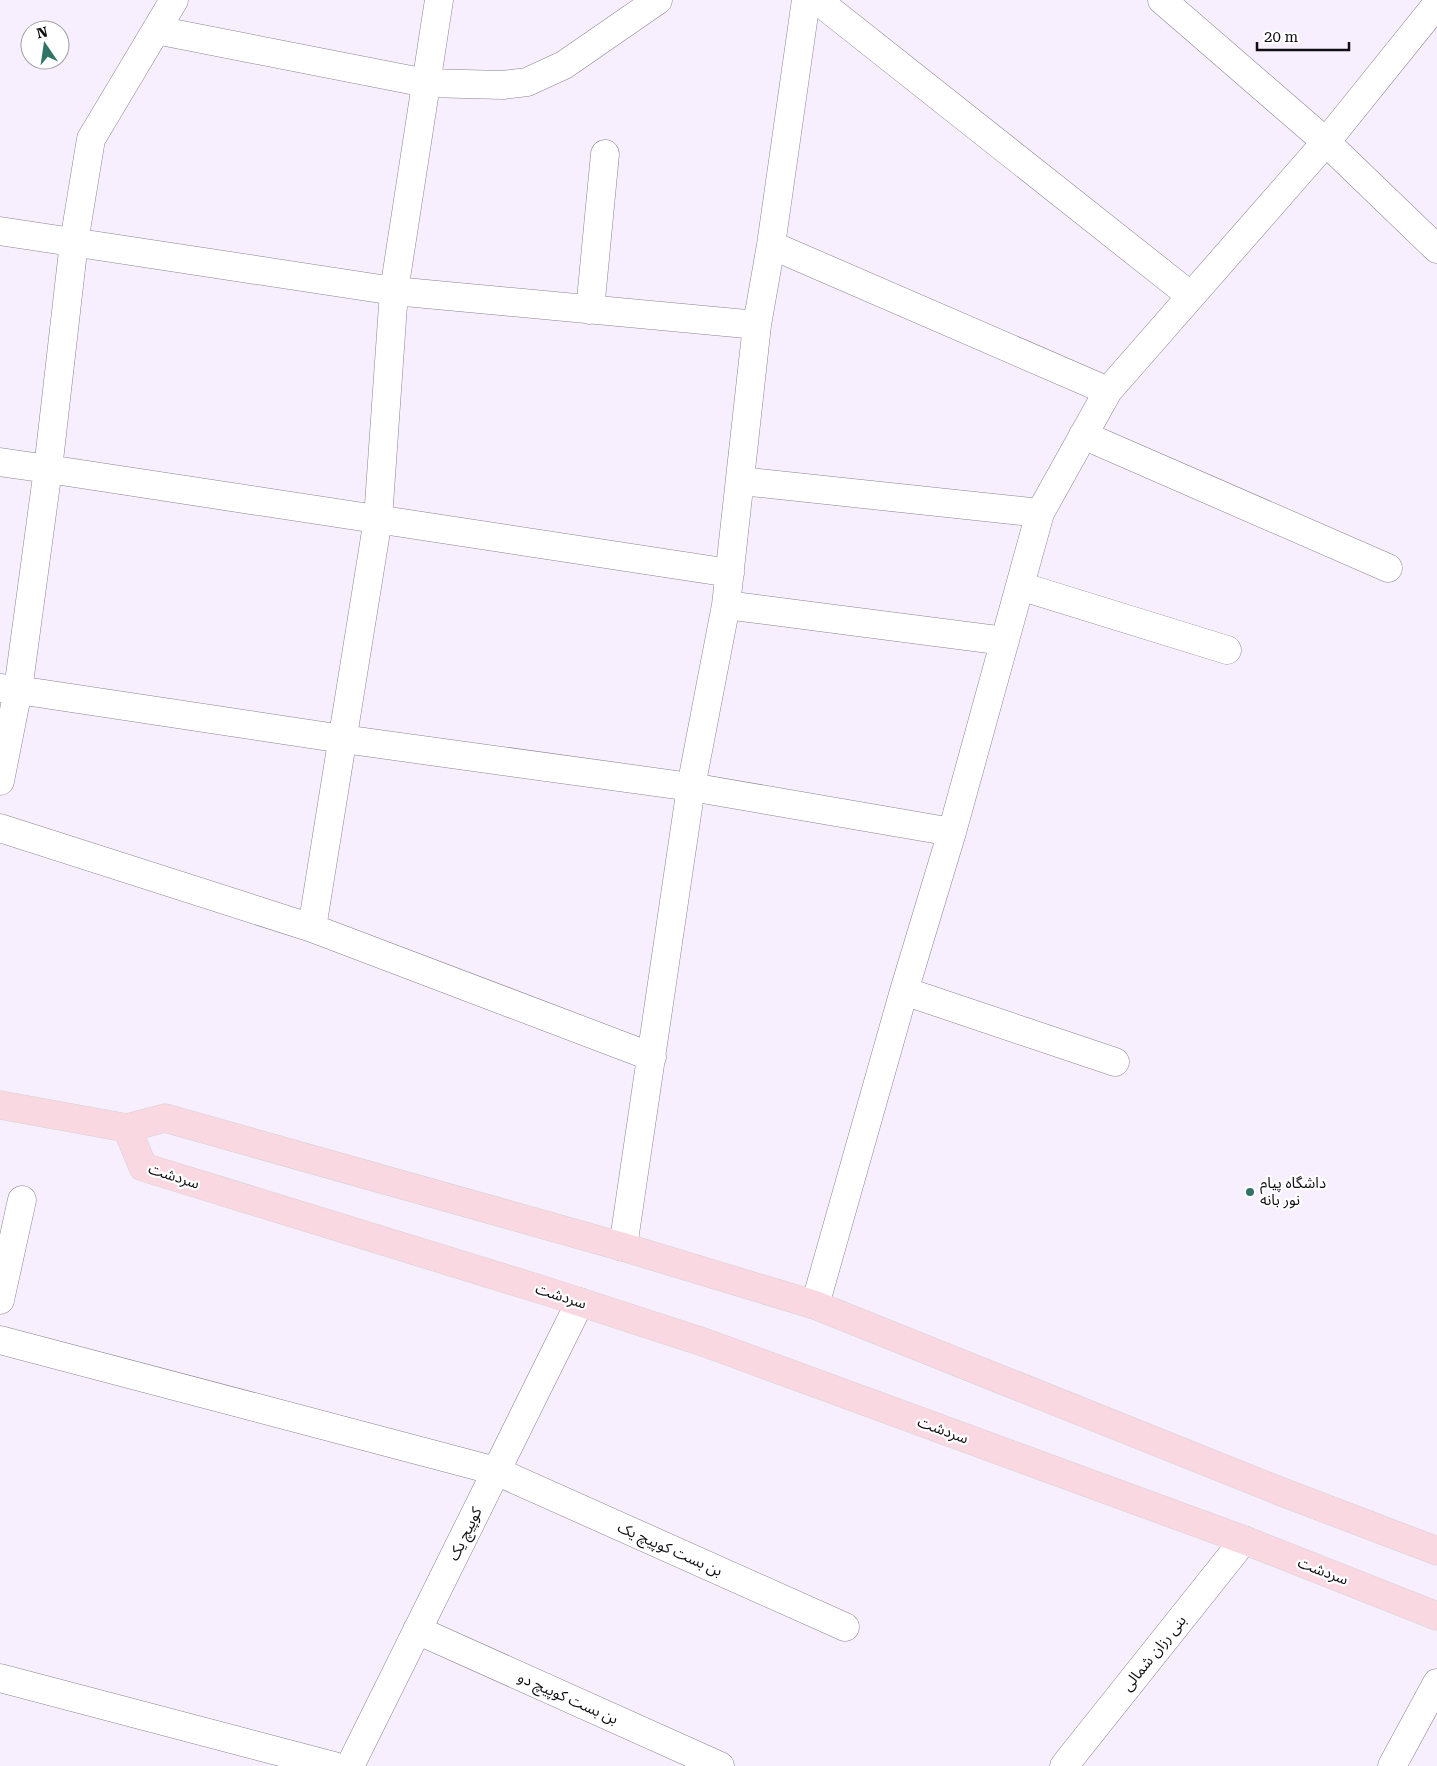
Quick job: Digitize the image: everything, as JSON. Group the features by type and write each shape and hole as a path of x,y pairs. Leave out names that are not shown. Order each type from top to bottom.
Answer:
{"main road":[{"path":"0,1104 127,1128 165,1118 623,1248 816,1305 1282,1492 1437,1550"},
{"name":"سردشت","path":"127,1128 143,1167 580,1302 706,1343 1244,1540 1437,1616"}],"street":[{"path":"0,781 9,689 48,469 74,242 91,138 174,0"},
{"path":"312,928 378,519 394,291 439,0"},
{"path":"156,30 426,83 503,85 527,82 564,65 658,0"},
{"path":"623,1248 692,787 726,605 757,324 771,245 806,0"},
{"path":"817,0 1191,296"},
{"path":"1162,0 1326,142 1437,249"},
{"path":"816,1305 904,991 952,832 1040,513 1108,391 1326,142 1437,4"},
{"path":"590,310 605,154"},
{"path":"0,231 394,291 757,324"},
{"path":"771,245 1108,391"},
{"path":"1083,436 1388,568"},
{"path":"0,462 730,573"},
{"path":"741,481 1040,513"},
{"path":"1020,586 1227,650"},
{"path":"726,605 1005,641"},
{"path":"9,689 343,739 692,787 952,832"},
{"path":"0,828 312,928 652,1057"},
{"path":"904,991 1115,1062"},
{"path":"0,1300 22,1200"},
{"name":"کوپیچ یک","path":"350,1766 580,1302"},
{"name":"بن بست کوپیچ یک","path":"0,1340 496,1471 845,1627"},
{"name":"بنی رزان شمالی","path":"1064,1766 1244,1540"},
{"name":"بن بست کوپیچ دو","path":"417,1630 720,1766"},
{"path":"0,1678 334,1766"},
{"path":"1392,1766 1437,1683"}],"place":[{"name":"داشگاه پیام نور بانه","path":"1250,1192"}]}
